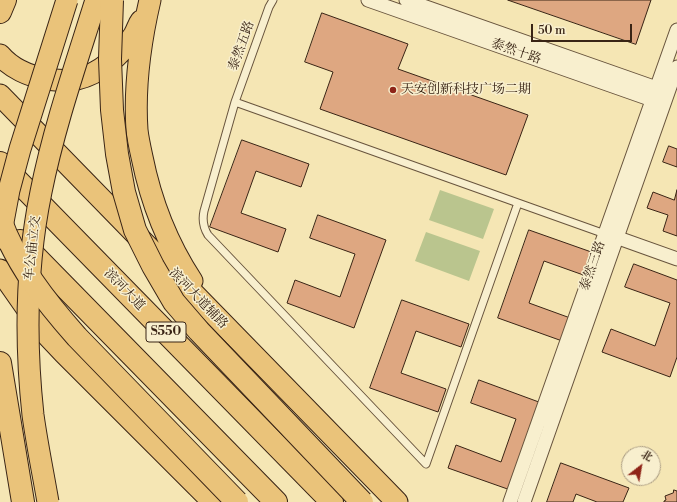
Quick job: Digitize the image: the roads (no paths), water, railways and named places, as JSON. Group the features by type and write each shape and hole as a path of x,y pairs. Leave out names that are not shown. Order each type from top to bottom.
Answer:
{"highway":[{"path":"0,12 5,0"},
{"path":"112,0 110,58 112,110 117,154 124,192 135,230 153,266 174,302 198,331 362,502"},
{"name":"滨河大道","path":"1,163 332,502"},
{"path":"0,219 12,248 25,270 58,315 237,502"},
{"name":"S550","path":"0,219 276,502"},
{"path":"0,363 23,502"}],"main road":[{"path":"0,241 9,190 20,149 67,0"},
{"name":"车公庙立交","path":"48,502 33,416 28,326 31,260 39,201 48,158 96,0"},
{"path":"0,55 3,59 19,70 37,78 76,80 92,74 107,65 122,51 134,34 150,0"},
{"path":"150,0 140,49 136,92 137,131 144,166 155,208 172,246 190,278 214,315"},
{"name":"滨河大道辅路","path":"0,95 397,502"},
{"path":"0,270 47,335 213,502"}],"street":[{"name":"泰然十路","path":"368,0 660,96"},
{"name":"泰然十路","path":"406,0 660,96"},
{"name":"泰然三路","path":"524,502 617,238 660,96 677,30"},
{"name":"泰然三路","path":"510,502 604,234 660,96 677,67"},
{"path":"604,234 677,259"}],"lane":[{"name":"泰然五路","path":"273,0 269,6 235,102 204,211 204,229 208,235 426,464 518,203"},
{"path":"235,102 604,234"}],"place":[{"name":"天安创新科技广场二期","path":"393,90"}]}
